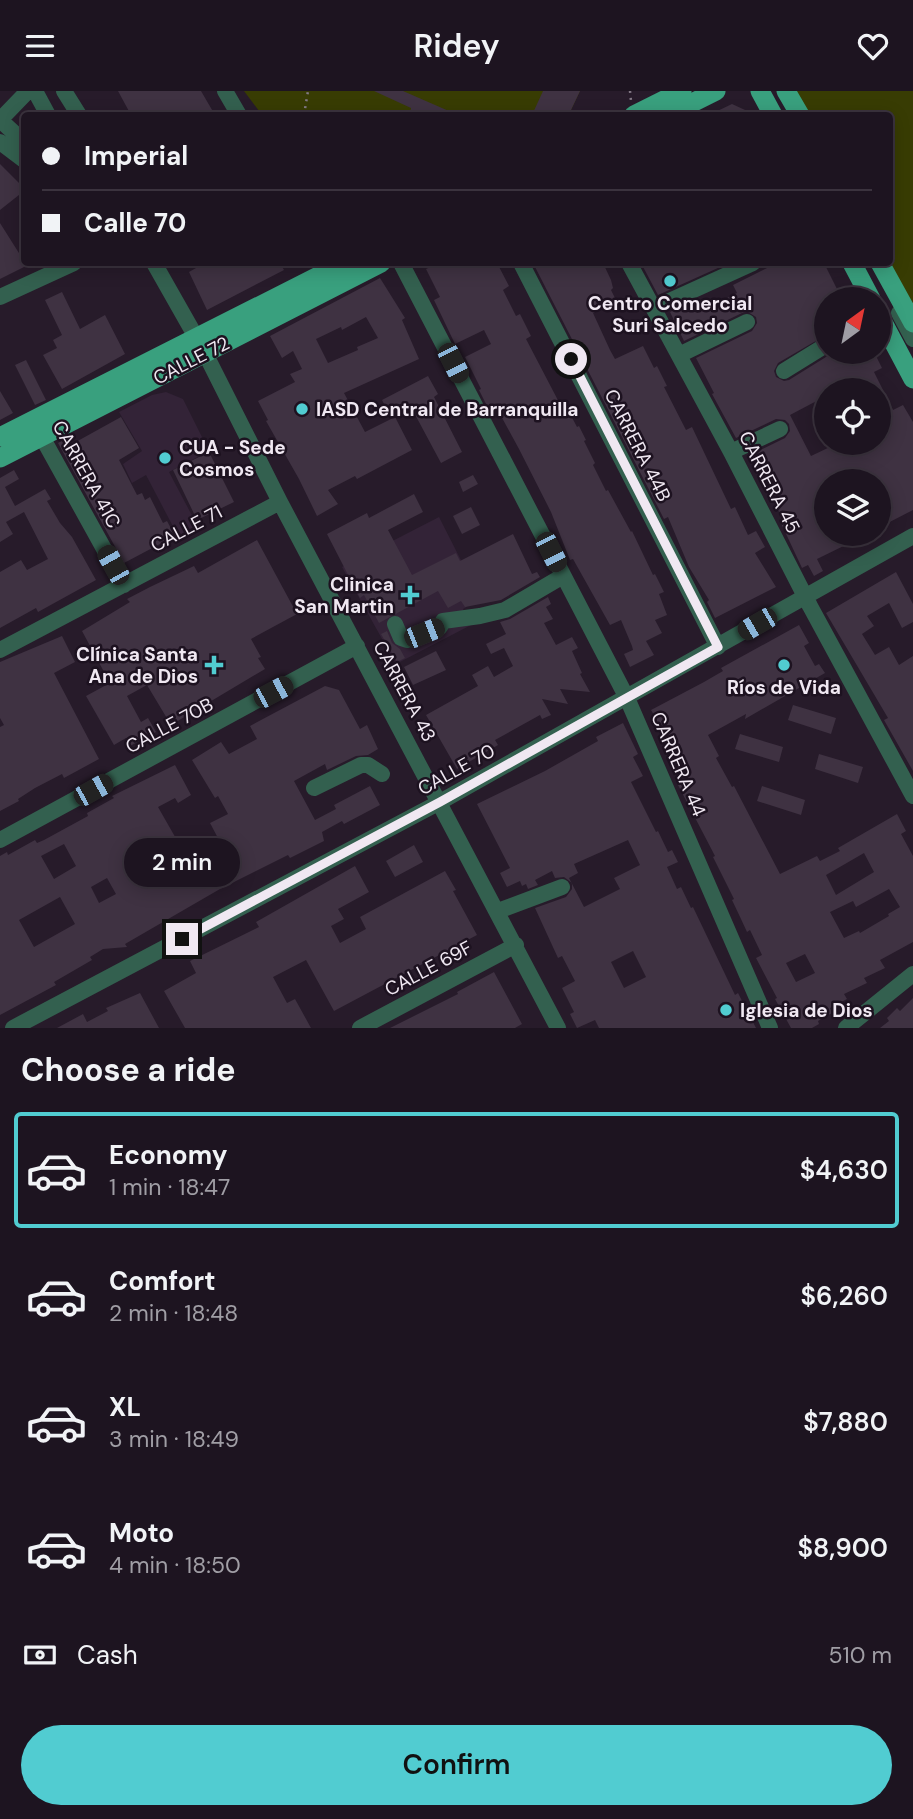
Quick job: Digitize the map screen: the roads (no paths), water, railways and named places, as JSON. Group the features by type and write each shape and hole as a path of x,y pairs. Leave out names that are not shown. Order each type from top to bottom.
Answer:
{"main road":[{"path":"640,112 682,91"},
{"path":"674,112 716,91"},
{"path":"760,91 771,112"},
{"path":"786,91 798,112"},
{"name":"CALLE 72","path":"201,345 339,266"},
{"name":"CALLE 72","path":"0,458 37,428 201,345 374,266"},
{"path":"854,266 865,287"},
{"path":"882,266 913,323"},
{"path":"891,338 913,379"},
{"name":"CALLE 72","path":"0,437 37,428"}],"street":[{"path":"21,139 0,120 28,91"},
{"path":"35,91 46,112"},
{"path":"64,91 75,112"},
{"path":"225,91 237,112"},
{"path":"768,91 779,112"},
{"path":"778,91 789,112"},
{"path":"0,142 21,158"},
{"path":"0,297 68,266"},
{"name":"CARRERA 43","path":"156,266 201,345 558,1028"},
{"name":"CARRERA 44","path":"403,266 627,698 770,1028"},
{"name":"CARRERA 44B","path":"524,266 718,647"},
{"name":"CARRERA 45","path":"631,266 913,796"},
{"path":"654,308 746,266"},
{"path":"862,266 913,362"},
{"path":"874,266 913,338"},
{"path":"679,355 747,322"},
{"path":"784,371 814,352"},
{"name":"CARRERA 41C","path":"37,428 124,585"},
{"path":"731,451 780,429"},
{"name":"CALLE 71","path":"0,650 281,502"},
{"name":"CALLE 70","path":"13,1028 440,802 913,536"},
{"path":"395,624 401,638 407,640 440,627 443,621 505,610 563,576"},
{"name":"CALLE 70B","path":"0,840 357,646"},
{"path":"314,788 361,765 368,765 382,774"},
{"path":"498,911 562,887"},
{"name":"CALLE 69F","path":"360,1028 516,944"},
{"path":"856,1025 913,974"}],"place":[{"name":"Centro Comercial Suri Salcedo","path":"670,281"},
{"name":"IASD Central de Barranquilla","path":"302,409"},
{"name":"CUA - Sede Cosmos","path":"165,458"},
{"name":"Clinica San Martin","path":"410,595"},
{"name":"Clínica Santa Ana de Dios","path":"214,665"},
{"name":"Ríos de Vida","path":"784,665"},
{"name":"Iglesia de Dios","path":"726,1010"}]}
